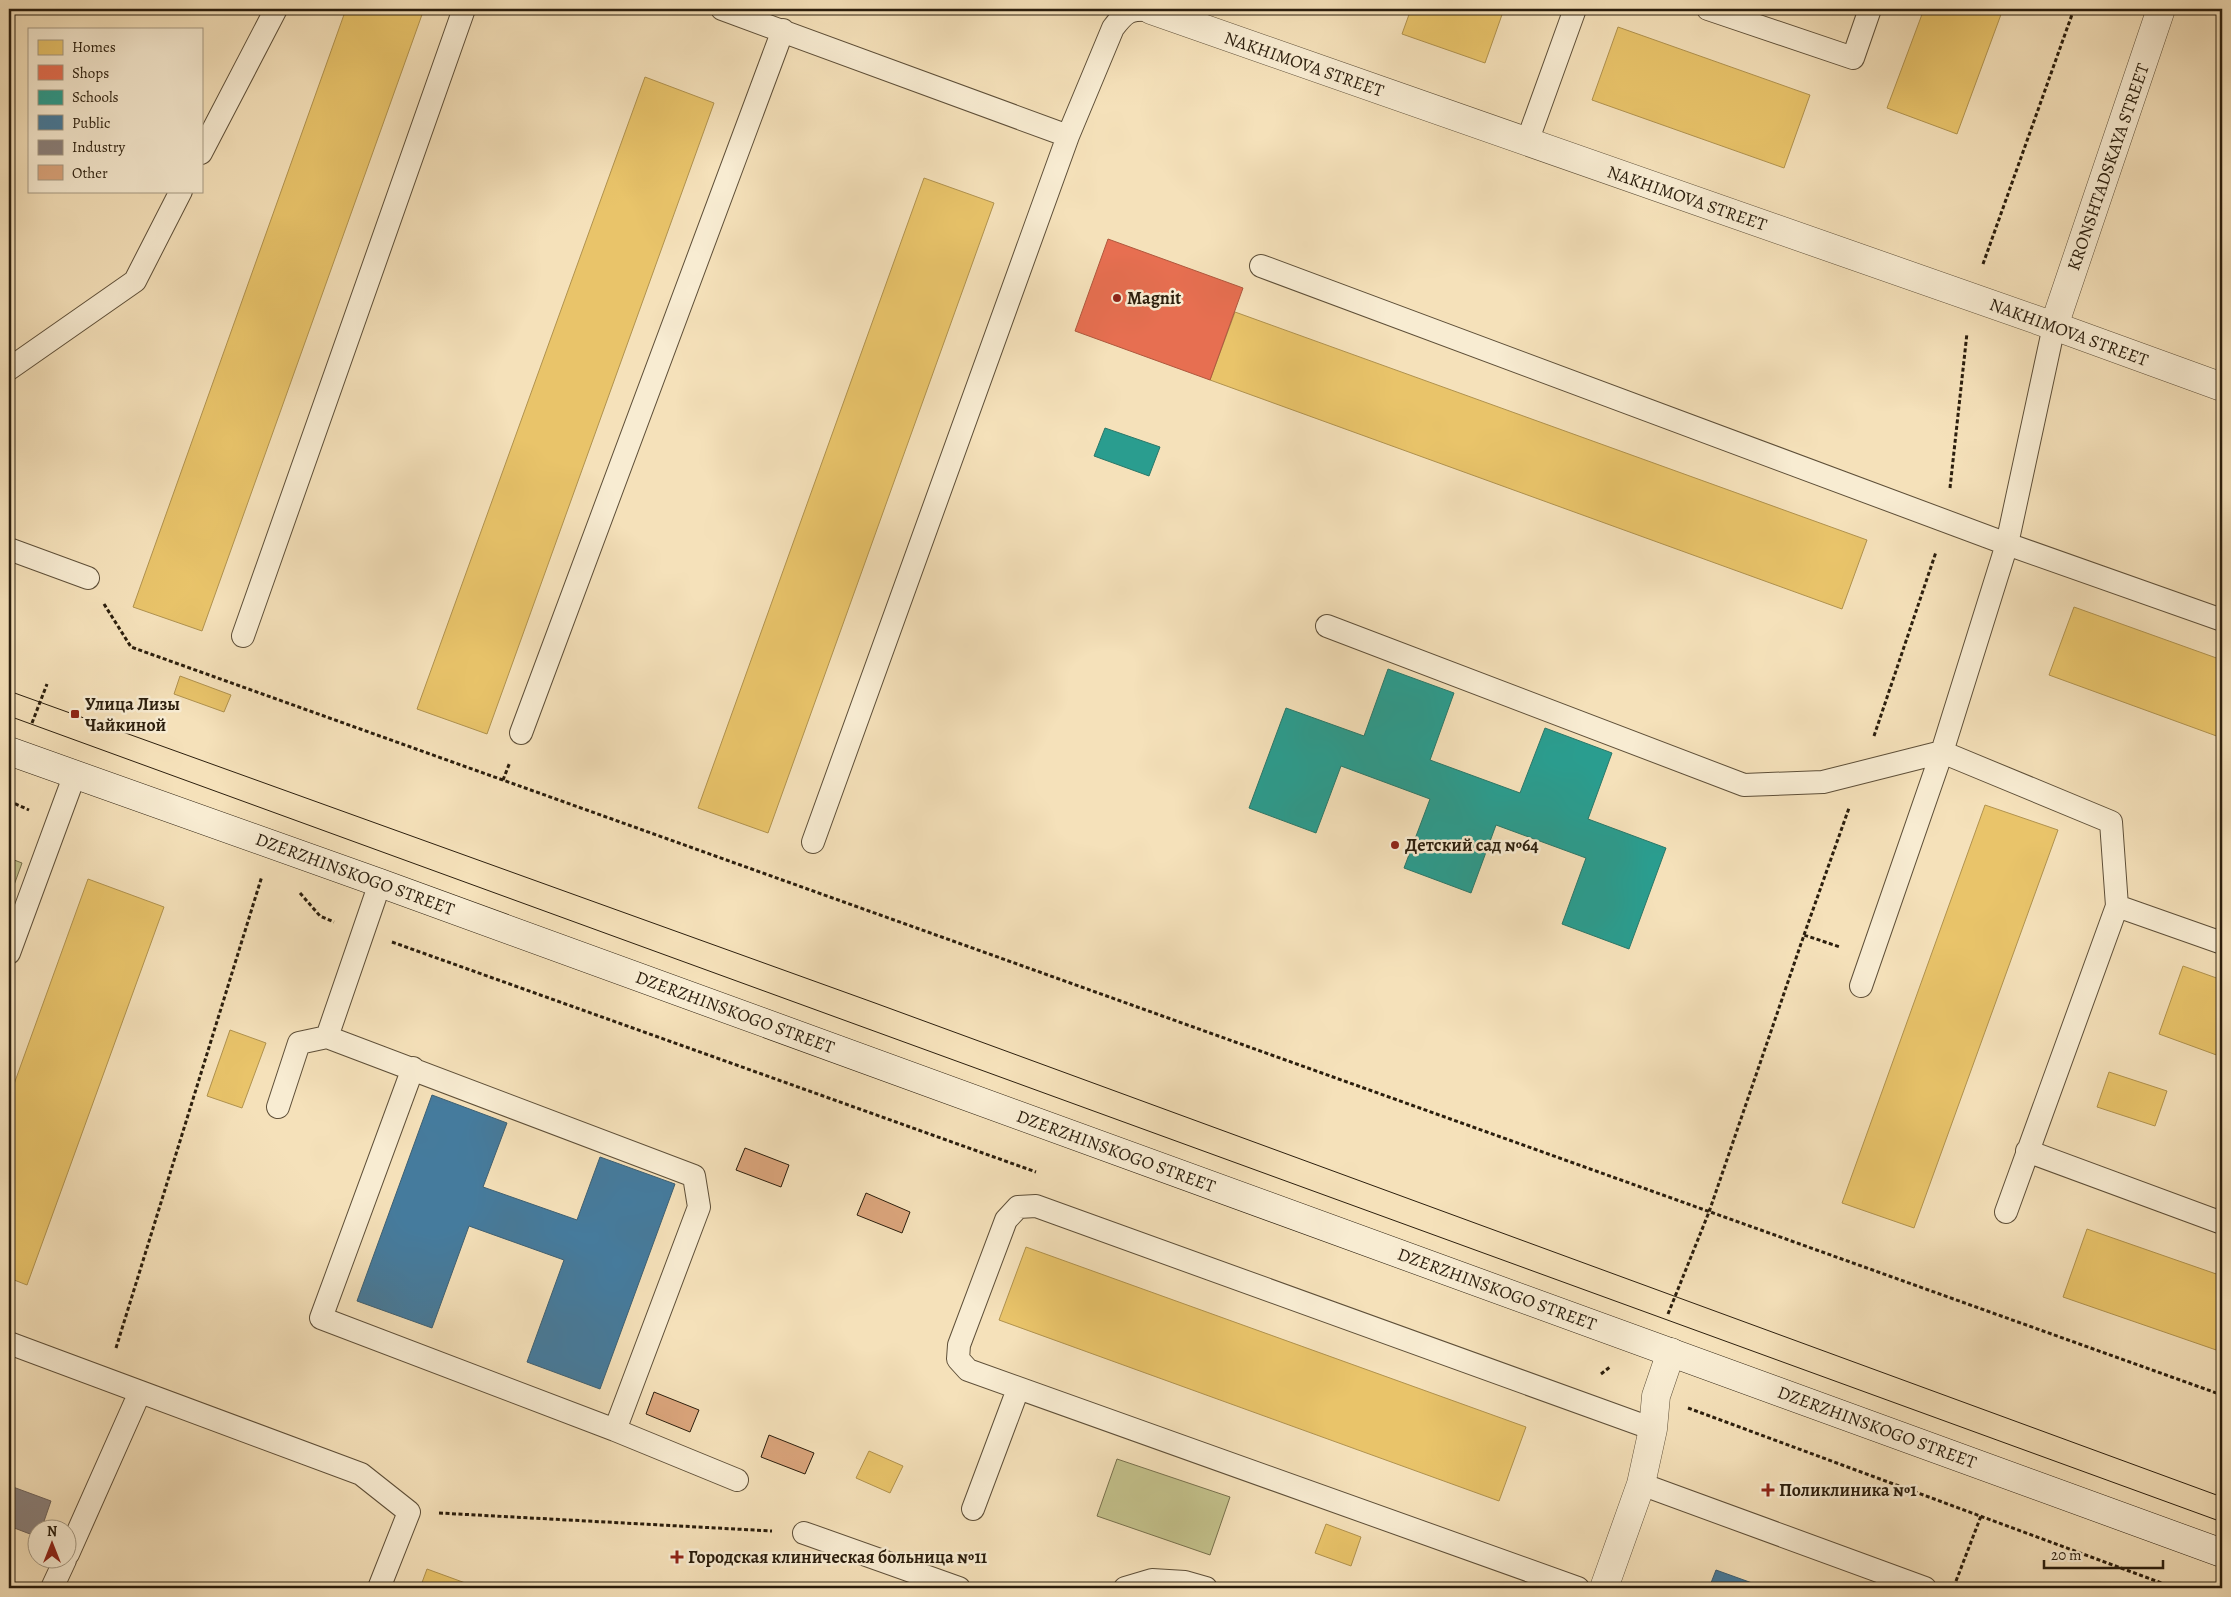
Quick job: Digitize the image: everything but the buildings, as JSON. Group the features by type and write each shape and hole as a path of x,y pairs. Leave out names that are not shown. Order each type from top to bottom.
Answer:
{"main road":[{"name":"KRONSHTADSKAYA STREET","path":"2054,326 2161,9"},
{"name":"NAKHIMOVA STREET","path":"1151,10 2054,326 2222,387"},
{"name":"DZERZHINSKOGO STREET","path":"9,751 2222,1553"},
{"path":"1604,1588 1641,1484 1653,1429 1656,1396 1671,1352"}],"lane":[{"path":"202,151 276,9"},
{"path":"243,636 464,9"},
{"path":"722,9 1068,136"},
{"path":"813,842 1068,136 1113,28 1124,13 1136,9 1151,10"},
{"path":"1527,142 1574,9"},
{"path":"1708,9 1853,58 1870,9"},
{"path":"521,734 783,30"},
{"path":"9,369 135,281 181,192"},
{"path":"1261,266 1946,522 2222,620"},
{"path":"1860,986 1942,752 2007,544 2054,326"},
{"path":"9,549 88,578"},
{"path":"1327,626 1744,786 1823,782 1942,752 2110,822 2117,906 2006,1212"},
{"path":"9,952 74,774"},
{"path":"327,1037 380,884"},
{"path":"2117,906 2222,943"},
{"path":"278,1106 299,1043 327,1037 694,1176 699,1206 615,1430"},
{"path":"413,1068 321,1318 615,1430 737,1480"},
{"path":"2027,1151 2222,1223"},
{"path":"1578,1588 968,1370 958,1359 959,1345 1006,1220 1018,1207 1036,1206 1653,1429"},
{"path":"9,1343 361,1474 408,1512 379,1588"},
{"path":"973,1508 1018,1389"},
{"path":"78,1532 140,1392"},
{"path":"1641,1484 1925,1588"},
{"path":"804,1533 959,1588"},
{"path":"52,1588 60,1570"},
{"path":"1125,1588 1152,1580 1184,1582 1206,1588"}],"path":[{"path":"1601,1374 1666,1318 1709,1212 1946,522 1971,297 2074,9"},
{"path":"88,578 131,647 2222,1395"},
{"path":"106,1380 264,870"},
{"path":"1804,935 1871,957"},
{"path":"408,1512 804,1533"},
{"path":"1954,1588 1981,1516"}],"shaded area":[{"path":"9,858 22,863 9,899"},
{"path":"1117,1459 1230,1497 1210,1555 1097,1516"}],"tram line":[{"path":"9,691 875,1003 2222,1497"},
{"path":"9,716 2222,1522"}],"place":[{"name":"Magnit","path":"1117,298"},
{"name":"Улица Лизы Чайкиной","path":"75,714"},
{"name":"Детский сад №64","path":"1395,845"},
{"name":"Поликлиника №1","path":"1768,1490"},
{"name":"Городская клиническая больница №11","path":"677,1557"}]}
